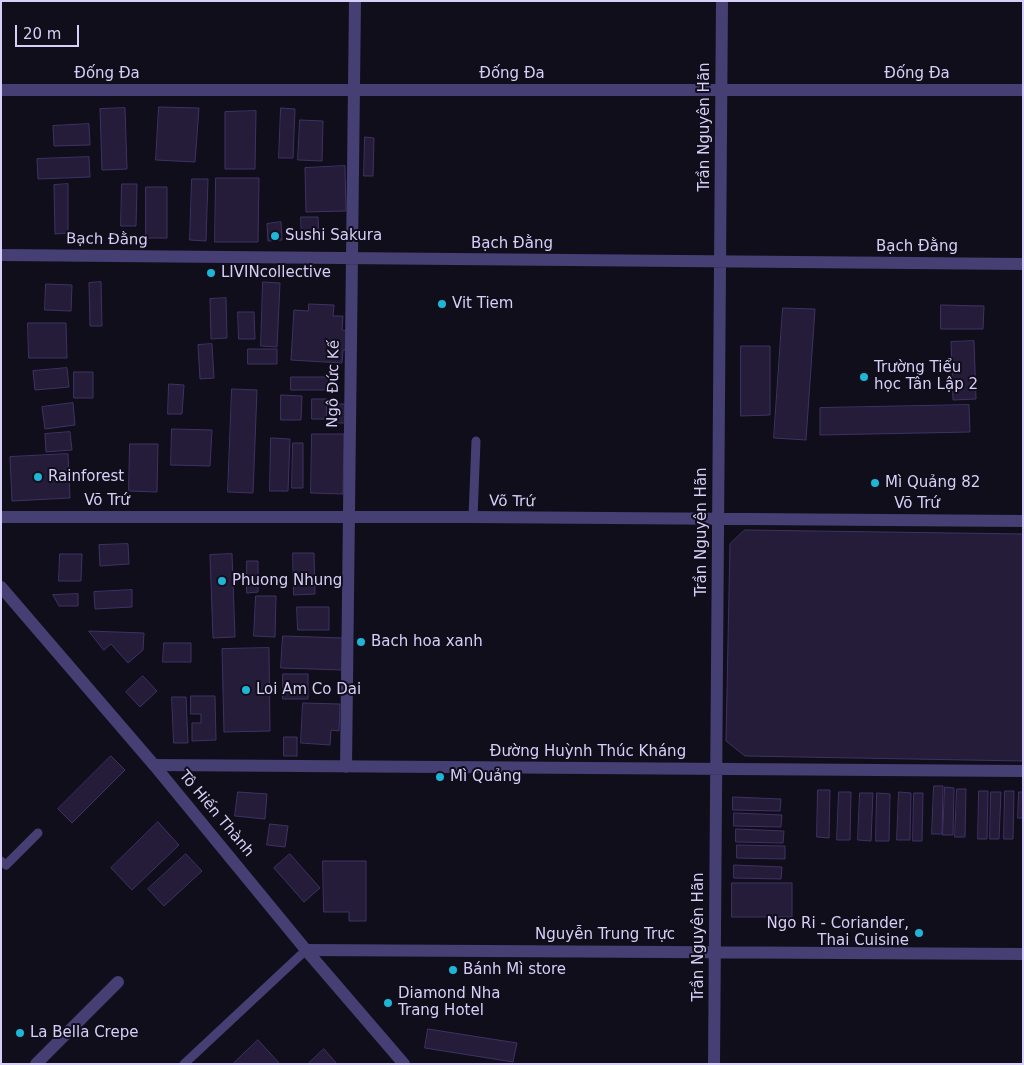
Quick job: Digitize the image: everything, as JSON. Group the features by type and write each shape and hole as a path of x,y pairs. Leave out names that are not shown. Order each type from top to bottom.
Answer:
{"street":[{"name":"Ngô Đức Kế","path":"346,766 355,1"},
{"name":"Trần Nguyên Hãn","path":"714,1064 722,1"},
{"name":"Đống Đa","path":"1,90 1023,90"},
{"name":"Bạch Đằng","path":"1,255 1023,264"},
{"name":"Võ Trứ","path":"1,517 1023,521"},
{"name":"Tô Hiến Thành","path":"1,587 154,765 306,950 404,1064"},
{"name":"Đường Huỳnh Thúc Kháng","path":"154,765 1023,771"},
{"name":"Nguyễn Trung Trực","path":"306,950 1023,954"},
{"path":"36,1064 118,982"}],"lane":[{"path":"473,518 476,441"},
{"path":"1,861 6,865 38,834"},
{"path":"184,1064 306,950"}],"building":[{"path":"159,107 199,108 195,162 156,160"},
{"path":"125,108 127,169 102,170 100,109"},
{"path":"281,108 295,109 293,158 279,158"},
{"path":"256,111 255,169 225,169 225,112"},
{"path":"300,120 323,121 322,161 298,160"},
{"path":"89,124 90,145 54,146 53,126"},
{"path":"365,137 374,138 373,176 364,176"},
{"path":"89,157 90,177 38,179 37,159"},
{"path":"345,166 346,211 306,212 305,168"},
{"path":"216,178 259,178 258,242 215,242"},
{"path":"192,179 208,179 206,241 190,240"},
{"path":"68,184 68,233 55,234 54,185"},
{"path":"122,184 137,184 136,226 121,226"},
{"path":"146,187 167,187 167,238 146,238"},
{"path":"301,217 318,217 319,237 302,237"},
{"path":"281,222 282,240 268,241 267,224"},
{"path":"101,282 102,326 90,326 89,283"},
{"path":"263,282 280,283 277,347 261,346"},
{"path":"46,284 72,285 71,311 45,310"},
{"path":"226,298 227,338 211,339 210,299"},
{"path":"309,304 334,305 333,316 343,316 342,330 348,331 347,350 343,350 342,363 291,360 294,310 308,311"},
{"path":"941,305 984,306 983,329 941,329"},
{"path":"783,308 815,309 806,440 774,438"},
{"path":"238,312 254,312 255,339 239,339"},
{"path":"28,323 66,323 67,358 29,358"},
{"path":"974,341 976,399 953,400 951,342"},
{"path":"212,344 214,378 200,379 198,345"},
{"path":"741,346 770,346 770,415 741,416"},
{"path":"248,349 277,349 277,364 248,364"},
{"path":"67,368 69,387 35,390 33,371"},
{"path":"74,372 93,372 93,398 74,398"},
{"path":"291,377 329,377 329,390 291,390"},
{"path":"169,384 184,385 182,414 168,414"},
{"path":"232,389 257,390 253,493 228,492"},
{"path":"281,395 302,396 301,420 281,420"},
{"path":"312,399 327,399 326,419 312,419"},
{"path":"73,403 75,425 45,429 42,407"},
{"path":"335,404 350,404 350,423 335,423"},
{"path":"969,405 970,432 820,435 820,408"},
{"path":"172,429 212,430 210,466 171,465"},
{"path":"70,432 72,450 46,452 45,434"},
{"path":"312,434 344,434 343,494 311,493"},
{"path":"271,438 290,439 288,491 270,491"},
{"path":"293,443 303,443 303,488 292,488"},
{"path":"130,444 158,444 157,492 129,491"},
{"path":"68,454 70,498 12,501 10,457"},
{"path":"745,530 1023,534 1023,761 745,756 726,741 730,544"},
{"path":"128,544 129,564 100,566 99,545"},
{"path":"293,553 314,553 315,594 294,595"},
{"path":"60,554 82,554 81,581 59,581"},
{"path":"232,554 235,637 213,638 210,555"},
{"path":"247,561 258,561 258,592 247,593"},
{"path":"132,590 132,607 95,609 94,592"},
{"path":"78,594 78,606 59,606 53,595"},
{"path":"256,596 276,596 275,637 254,636"},
{"path":"297,607 329,607 329,630 298,630"},
{"path":"89,631 144,633 143,650 128,663 111,644 104,650"},
{"path":"283,636 343,638 342,670 281,668"},
{"path":"164,643 191,643 191,662 163,662"},
{"name":"Loi Am Co Dai","path":"269,648 270,731 224,732 222,649"},
{"path":"283,674 308,674 308,699 283,699"},
{"path":"143,676 157,691 140,707 126,692"},
{"path":"191,696 215,696 216,740 192,741 192,723 201,723 201,714 191,714"},
{"path":"172,697 186,697 188,743 174,743"},
{"path":"303,703 340,704 339,731 331,730 330,745 301,743"},
{"path":"284,737 297,737 297,756 284,756"},
{"path":"111,756 125,770 72,823 58,809"},
{"path":"934,786 943,786 942,834 932,834"},
{"path":"945,787 954,788 953,835 943,835"},
{"path":"957,789 966,789 965,837 955,837"},
{"path":"818,790 830,790 829,838 817,837"},
{"path":"979,791 988,791 987,839 978,839"},
{"path":"1005,791 1014,791 1013,839 1004,839"},
{"path":"238,792 267,794 265,819 235,816"},
{"path":"839,792 851,792 850,840 837,840"},
{"path":"899,792 911,793 910,840 897,840"},
{"path":"991,792 1001,792 999,839 990,839"},
{"path":"1019,792 1023,792 1023,818 1018,818"},
{"path":"860,793 873,793 871,841 858,840"},
{"path":"877,793 890,794 889,841 876,841"},
{"path":"914,793 923,793 922,841 913,841"},
{"path":"733,797 781,799 780,811 733,810"},
{"path":"734,813 782,815 781,827 734,826"},
{"path":"158,822 179,845 132,890 111,868"},
{"path":"270,824 288,826 285,847 267,845"},
{"path":"736,829 784,831 783,843 736,842"},
{"path":"737,845 785,846 785,859 737,858"},
{"path":"186,854 202,871 164,906 148,889"},
{"path":"290,854 320,888 304,902 274,868"},
{"path":"323,861 366,861 366,921 349,921 349,912 324,912"},
{"path":"734,865 782,867 781,879 734,878"},
{"path":"732,883 792,883 792,917 732,917"},
{"path":"428,1029 517,1043 513,1062 425,1048"},
{"path":"258,1040 280,1064 233,1064"},
{"path":"324,1049 337,1064 308,1064"}],"place":[{"name":"Sushi Sakura","path":"275,236"},
{"name":"LIVINcollective","path":"211,273"},
{"name":"Vit Tiem","path":"442,304"},
{"name":"Trường Tiểu học Tân Lập 2","path":"864,377"},
{"name":"Rainforest","path":"38,477"},
{"name":"Mì Quảng 82","path":"875,483"},
{"name":"Phuong Nhung","path":"222,581"},
{"name":"Bach hoa xanh","path":"361,642"},
{"name":"Loi Am Co Dai","path":"246,690"},
{"name":"Mì Quảng","path":"440,777"},
{"name":"Ngo Ri - Coriander, Thai Cuisine","path":"919,933"},
{"name":"Bánh Mì store","path":"453,970"},
{"name":"Diamond Nha Trang Hotel","path":"388,1003"},
{"name":"La Bella Crepe","path":"20,1033"}]}
